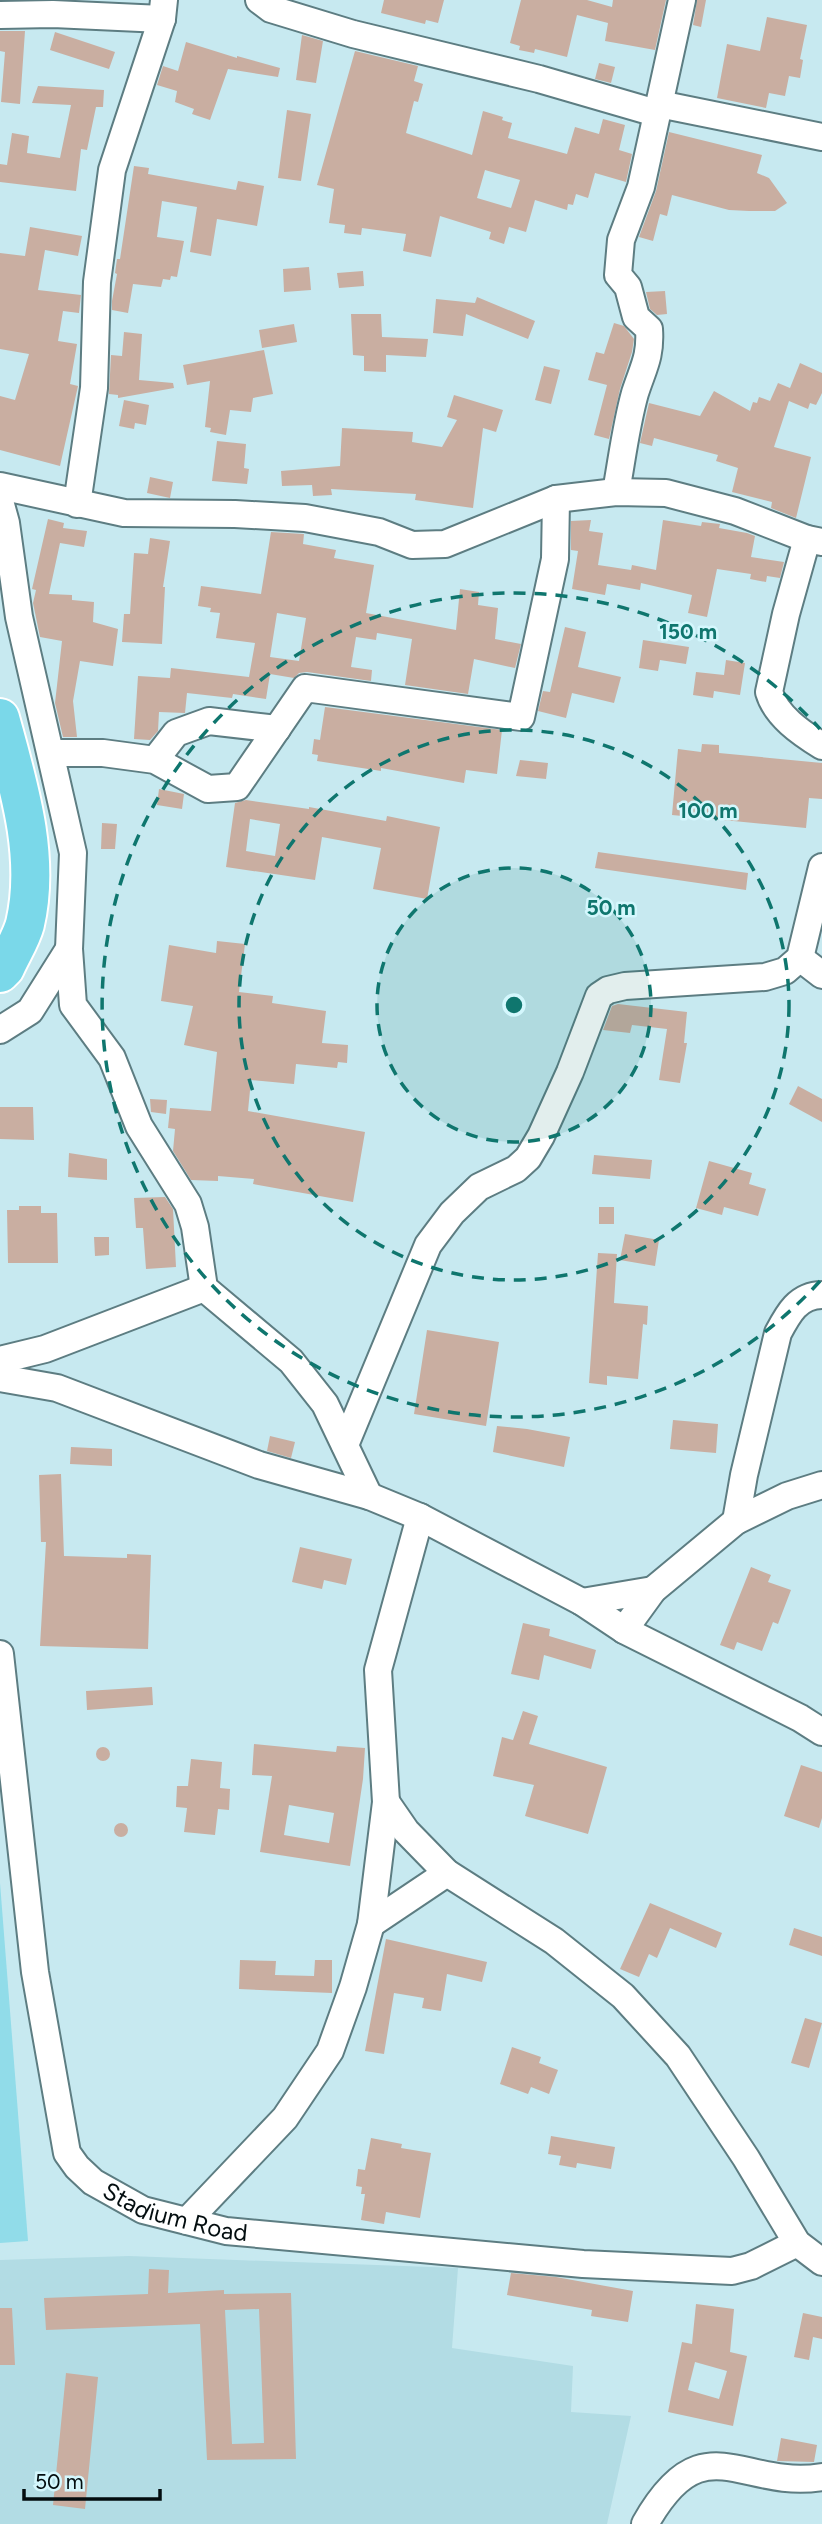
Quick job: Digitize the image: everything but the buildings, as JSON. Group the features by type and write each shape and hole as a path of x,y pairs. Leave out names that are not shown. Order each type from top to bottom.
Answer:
{"highway":[{"path":"0,718 23,804 31,877 25,926 0,973"}],"street":[{"path":"259,0 271,9 353,34 658,108 822,137"},
{"path":"616,492 626,433 636,392 646,366 650,338 649,329 635,317 628,287 618,275 621,240 641,187 682,0"},
{"path":"0,16 163,9 112,170 97,282 94,388 77,504"},
{"path":"0,486 124,513 305,518 379,532 412,545 445,544 556,499 616,492 666,493 735,511 814,540 786,614 769,692 773,705 803,734 822,746"},
{"path":"51,753 103,753 155,760 208,789 237,787 305,688 521,718 555,559 556,499"},
{"path":"0,501 6,523 19,617 73,853 69,949 73,1004 112,1058 139,1126 188,1203 195,1227 204,1288 291,1361 325,1404 369,1496"},
{"path":"155,760 176,733 209,722 277,729"},
{"path":"345,1445 428,1245 452,1213 480,1187 516,1169 528,1158 570,1072 599,996 608,990 625,986 765,977 785,971 800,958 822,867"},
{"path":"0,1030 30,1012 69,949"},
{"path":"800,958 822,975"},
{"path":"0,1360 45,1349 204,1288"},
{"path":"736,1521 744,1475 778,1333 789,1312 801,1301 812,1295 822,1294"},
{"path":"0,1378 57,1388 259,1465 369,1496 420,1517 582,1602 624,1630 800,1718 822,1732"},
{"path":"624,1630 653,1590 736,1521 787,1496 822,1485"},
{"path":"187,2221 285,2118 330,2051 353,1987 371,1924 386,1802 378,1670 420,1517"},
{"path":"582,1602 653,1590"},
{"name":"Stadium Road","path":"0,1654 35,1972 67,2153 93,2182 143,2210 226,2231 583,2264 732,2271 814,2253"},
{"path":"386,1802 406,1831 447,1873 554,1941 622,1996 678,2056 814,2253"},
{"path":"371,1924 447,1873"},
{"path":"645,2524 675,2482 692,2470 713,2466 800,2480 822,2477"}],"shaded area":[{"path":"0,1883 28,2241 0,2243"},
{"path":"129,2256 458,2268 452,2348 573,2366 571,2412 631,2416 607,2524 0,2524 0,2260"}]}
